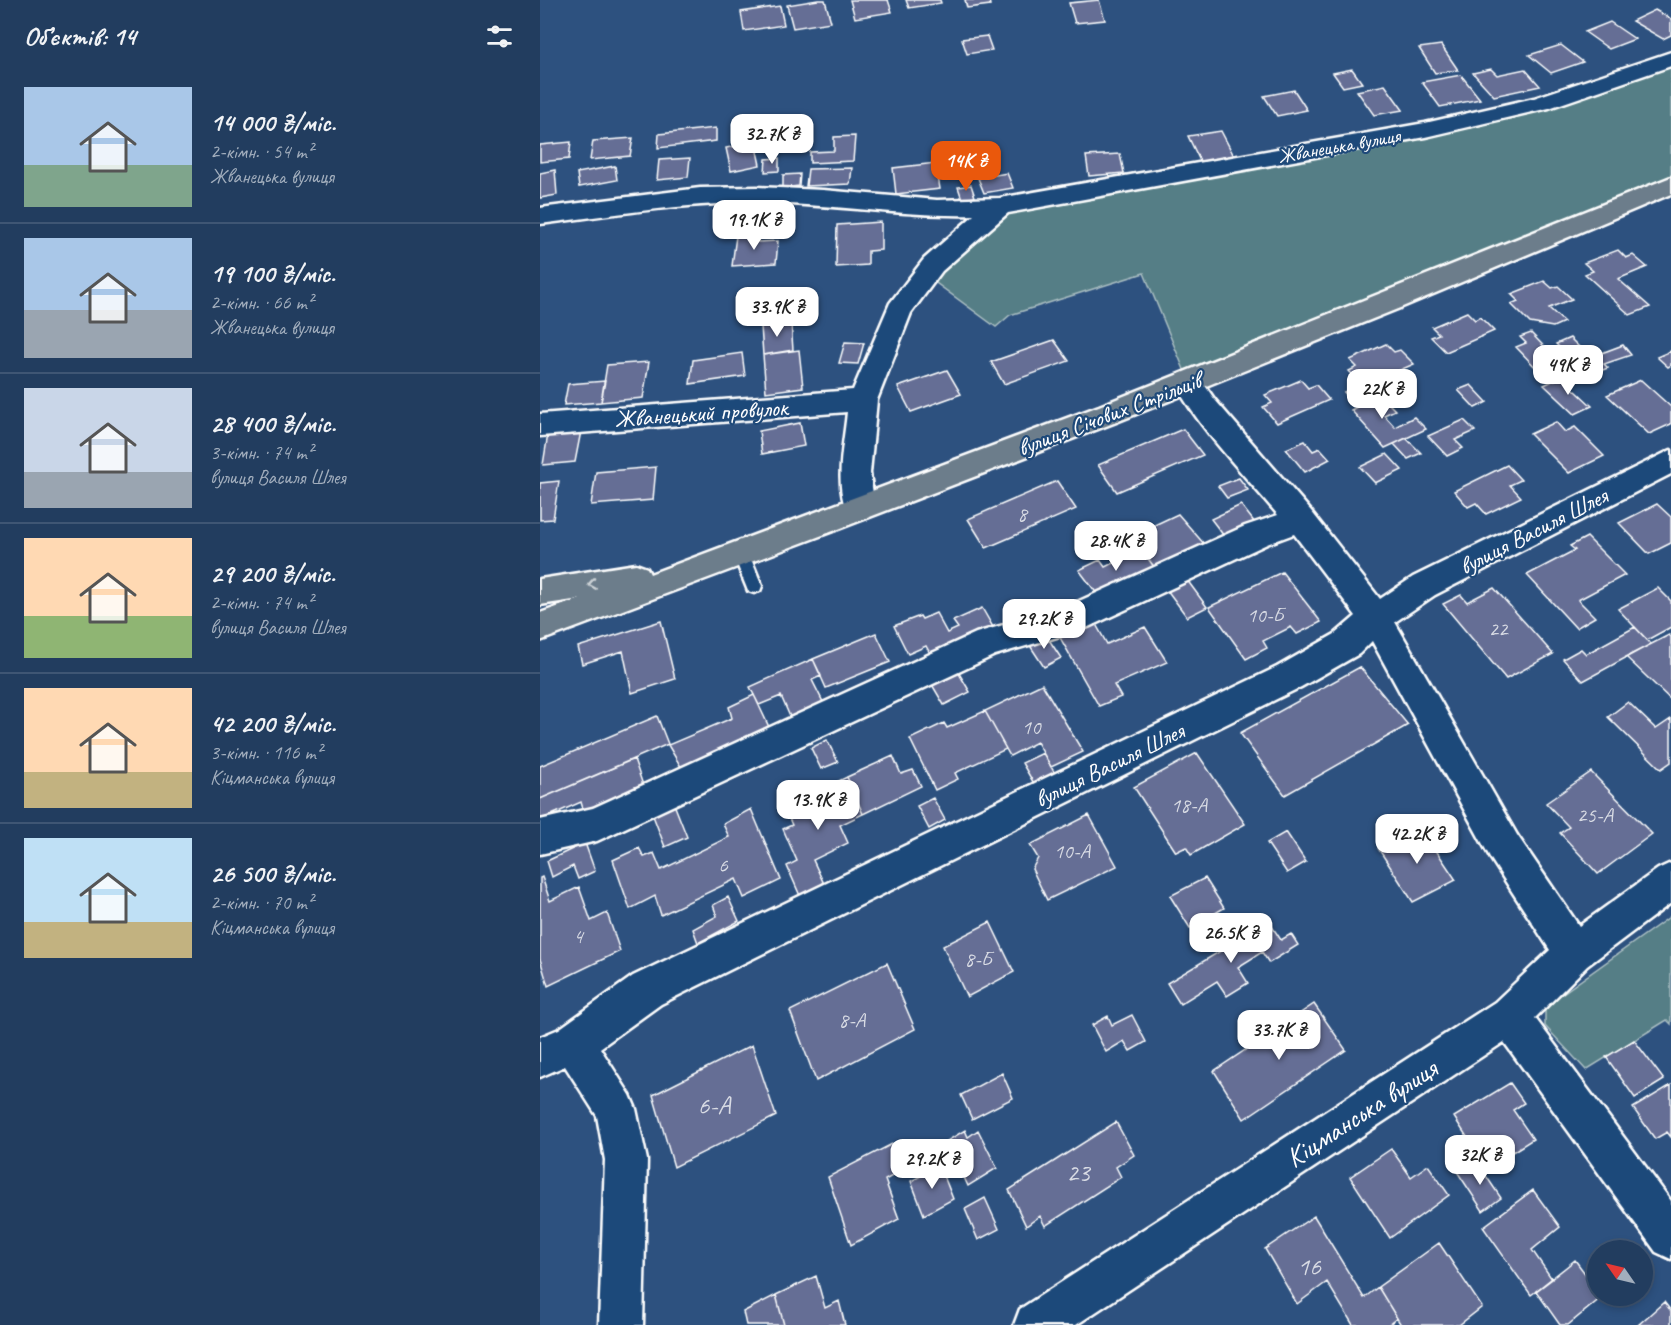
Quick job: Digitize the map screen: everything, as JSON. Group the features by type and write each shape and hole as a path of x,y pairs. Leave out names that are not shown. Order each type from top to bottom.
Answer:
{"main road":[{"name":"вулиця Січових Стрільців","path":"540,627 712,565 1189,384 1671,185"},
{"path":"540,592 712,565"}],"street":[{"name":"Жванецька вулиця","path":"540,216 700,196 757,195 823,198 937,208 1000,206 1425,130 1541,104 1671,59"},
{"path":"860,507 855,473 863,400 899,310 933,265 1000,206"},
{"path":"1189,384 1205,407 1300,520 1376,618 1504,848 1574,953"},
{"name":"Жванецький провулок","path":"540,425 863,400"},
{"name":"вулиця Василя Шлея","path":"556,1050 647,990 1289,676 1347,644 1376,618 1424,586 1671,461"},
{"path":"540,837 597,824 988,643 1073,619 1256,535 1300,520"},
{"name":"Кіцманська вулиця","path":"1036,1325 1509,1016 1574,953 1671,882"},
{"path":"1509,1016 1671,1237"},
{"path":"556,1050 616,1109 626,1160 621,1325"}],"lane":[{"path":"741,554 754,586"}],"green space":[{"path":"1671,60 1671,185 1190,384 1144,273 1010,315 996,327 936,283 936,266 1001,206 1426,130"},
{"path":"1671,916 1671,1024 1667,1020 1586,1070 1545,1026 1545,1006"}],"building":[{"path":"825,0 831,22 793,28 787,5"},
{"path":"850,0 888,0 892,12 855,18"},
{"path":"906,0 940,0 941,3 909,8"},
{"path":"965,0 989,0 990,5 967,8"},
{"path":"1099,0 1105,20 1075,23 1069,3"},
{"path":"780,6 784,25 744,31 741,12"},
{"path":"1655,10 1671,19 1671,35 1663,39 1632,21"},
{"path":"1610,22 1635,39 1609,49 1585,32"},
{"path":"987,36 992,50 967,54 962,39"},
{"path":"1441,45 1458,70 1435,73 1419,48"},
{"path":"1561,45 1583,62 1551,73 1529,55"},
{"path":"1352,69 1362,83 1343,87 1333,73"},
{"path":"1491,69 1497,75 1525,69 1540,86 1494,96 1473,73"},
{"path":"1461,75 1480,99 1440,107 1422,82"},
{"path":"1385,85 1403,110 1374,115 1357,91"},
{"path":"1294,90 1307,110 1277,116 1264,96"},
{"path":"716,128 716,141 658,148 659,134"},
{"path":"1221,131 1235,158 1201,163 1188,136"},
{"path":"855,136 853,161 810,163 810,152 834,151 834,137"},
{"path":"633,138 630,156 590,160 593,141"},
{"path":"571,142 569,159 540,162 540,145"},
{"path":"755,142 760,165 731,171 726,148"},
{"path":"1120,154 1124,173 1089,176 1086,156"},
{"path":"690,158 688,177 657,180 659,160"},
{"path":"779,158 779,171 765,172 766,159"},
{"path":"936,163 940,189 896,194 893,168"},
{"path":"615,166 617,180 579,187 577,173"},
{"path":"852,168 850,184 806,186 808,169"},
{"path":"555,170 557,195 540,198 540,173"},
{"path":"1007,173 1013,188 984,193 978,178"},
{"path":"800,174 799,186 783,188 783,175"},
{"path":"971,185 975,197 962,199 958,187"},
{"path":"881,222 881,250 868,251 868,265 836,267 837,225"},
{"path":"759,235 758,242 778,241 776,263 732,266 736,236"},
{"path":"1618,250 1626,258 1633,255 1647,267 1618,279 1650,307 1630,315 1585,274 1593,271 1584,263"},
{"path":"1544,281 1552,288 1558,286 1572,299 1549,308 1564,322 1553,327 1530,323 1511,304 1518,301 1511,294"},
{"path":"1467,312 1475,320 1480,317 1494,331 1446,352 1431,337 1439,334 1432,327"},
{"path":"791,322 793,350 763,355 761,326"},
{"path":"1531,333 1562,365 1541,373 1516,347 1526,343 1520,337"},
{"path":"1570,338 1587,355 1572,360 1556,344"},
{"path":"1054,340 1069,361 1004,384 991,362"},
{"path":"845,342 864,343 858,364 839,363"},
{"path":"1386,344 1394,352 1400,350 1414,364 1363,386 1349,371 1357,367 1350,360"},
{"path":"1623,345 1631,355 1604,364 1608,368 1576,380 1564,367"},
{"path":"799,350 803,387 766,392 763,355"},
{"path":"1671,351 1671,365 1668,367 1657,357"},
{"path":"742,353 745,376 690,384 693,360"},
{"path":"649,362 643,398 601,402 607,365"},
{"path":"947,370 961,394 911,412 898,387"},
{"path":"1561,377 1592,406 1575,414 1544,385"},
{"path":"1301,380 1308,388 1316,385 1329,400 1277,423 1263,407 1272,403 1265,395"},
{"path":"1641,380 1671,407 1671,424 1649,434 1607,395"},
{"path":"605,381 601,402 564,405 568,384"},
{"path":"1471,385 1487,402 1475,408 1458,390"},
{"path":"1357,386 1376,408 1388,403 1395,410 1384,415 1395,427 1414,417 1426,429 1385,448 1351,410 1357,407 1344,392"},
{"path":"1464,420 1475,431 1455,440 1463,448 1447,456 1428,436"},
{"path":"1556,422 1565,432 1575,427 1604,456 1569,473 1530,434"},
{"path":"800,423 804,446 762,454 759,431"},
{"path":"1183,429 1203,455 1117,492 1098,465"},
{"path":"581,431 575,462 543,465 548,434"},
{"path":"1406,438 1421,453 1408,459 1394,444"},
{"path":"1305,441 1313,451 1320,448 1330,459 1305,472 1286,449"},
{"path":"1387,454 1402,470 1375,483 1360,467"},
{"path":"1507,465 1521,480 1510,485 1521,497 1486,514 1476,503 1468,507 1454,491"},
{"path":"656,467 653,500 591,505 596,472"},
{"path":"1239,478 1248,490 1227,498 1218,486"},
{"path":"559,481 553,519 540,520 540,483"},
{"path":"1057,481 1076,509 986,548 968,519"},
{"path":"1657,504 1671,517 1671,543 1649,554 1619,523"},
{"path":"1241,505 1255,523 1224,536 1211,519"},
{"path":"1178,514 1205,545 1155,568 1131,536"},
{"path":"1587,537 1625,575 1578,600 1595,617 1576,628 1527,575 1575,550 1570,546"},
{"path":"1141,549 1155,568 1098,595 1079,570 1100,560 1105,567"},
{"path":"1282,572 1321,622 1297,634 1291,627 1263,641 1267,648 1246,659 1209,607"},
{"path":"1187,580 1207,607 1187,617 1167,590"},
{"path":"1494,588 1553,654 1506,679 1443,604 1461,595 1467,602"},
{"path":"1658,588 1671,601 1671,627 1647,640 1618,609"},
{"path":"982,608 994,629 932,657 926,646 908,654 894,626 920,616 922,619 936,613 947,633 958,628 953,621"},
{"path":"1093,619 1107,644 1145,627 1167,662 1114,685 1121,697 1099,706 1058,634"},
{"path":"661,621 675,679 632,693 623,651 582,664 578,647"},
{"path":"1635,627 1651,644 1583,681 1563,659 1581,649 1586,654"},
{"path":"1044,632 1061,658 1044,667 1027,641"},
{"path":"876,633 890,662 826,688 813,659"},
{"path":"1669,635 1671,637 1671,700 1626,657"},
{"path":"813,659 821,676 812,680 824,704 791,719 781,696 759,705 750,687"},
{"path":"1360,667 1408,725 1285,795 1240,733"},
{"path":"957,670 970,692 944,705 931,683"},
{"path":"1042,684 1083,752 1051,767 1037,742 1010,756 985,711"},
{"path":"754,695 769,727 684,772 668,745 732,718 729,707"},
{"path":"1628,702 1656,729 1671,719 1671,762 1661,769 1608,717"},
{"path":"985,711 1006,749 955,773 958,779 935,790 910,739 944,723 947,728"},
{"path":"657,716 668,744 540,799 540,766"},
{"path":"827,740 838,762 821,769 811,748"},
{"path":"1043,753 1057,777 1036,787 1022,763"},
{"path":"1197,753 1245,824 1191,855 1186,847 1176,852 1134,787"},
{"path":"893,756 901,774 913,770 921,786 863,814 847,777"},
{"path":"634,759 645,791 585,816 581,802 540,820 540,799"},
{"path":"1591,772 1652,834 1598,874 1560,833 1569,827 1546,803"},
{"path":"847,777 863,814 840,825 848,843 813,860 825,886 801,898 787,866 797,861 783,829 792,825 784,807"},
{"path":"933,798 945,820 929,829 917,806"},
{"path":"674,804 687,837 665,847 652,813"},
{"path":"751,809 781,880 744,898 736,879 661,915 655,896 630,909 613,860 639,848 644,857 654,853 661,870 729,837 723,824"},
{"path":"1089,815 1117,866 1047,900 1032,869 1038,858 1030,845"},
{"path":"1421,828 1456,880 1413,902 1378,848"},
{"path":"1286,832 1306,862 1287,873 1267,843"},
{"path":"585,843 595,871 578,879 573,866 552,877 547,861"},
{"path":"542,877 550,901 579,887 591,921 607,913 620,951 548,986 540,959 540,878"},
{"path":"1205,878 1224,908 1190,928 1170,896"},
{"path":"728,897 739,921 698,943 693,929 717,916 713,905"},
{"path":"990,922 1014,972 967,997 943,946"},
{"path":"1269,922 1281,940 1291,934 1298,945 1269,963 1262,952 1238,967 1248,983 1227,996 1217,981 1180,1004 1167,983"},
{"path":"887,963 915,1029 816,1081 790,1011"},
{"path":"1314,1004 1346,1050 1244,1119 1214,1071"},
{"path":"1132,1015 1146,1042 1130,1051 1124,1041 1106,1052 1092,1025 1108,1016 1112,1025"},
{"path":"1634,1040 1664,1080 1635,1098 1606,1057"},
{"path":"752,1045 776,1116 674,1167 653,1095"},
{"path":"1002,1073 1013,1098 972,1119 961,1095"},
{"path":"1510,1083 1524,1103 1513,1110 1533,1139 1487,1168 1454,1117"},
{"path":"1671,1085 1671,1137 1667,1132 1655,1139 1633,1108"},
{"path":"1116,1122 1134,1155 1116,1167 1121,1177 1045,1226 1040,1216 1026,1226 1009,1190"},
{"path":"965,1130 968,1137 978,1130 997,1168 968,1186 947,1141"},
{"path":"894,1143 903,1170 885,1180 899,1219 851,1245 828,1177"},
{"path":"1391,1149 1411,1177 1428,1165 1449,1195 1390,1238 1350,1177"},
{"path":"1476,1161 1501,1198 1483,1211 1458,1173"},
{"path":"940,1166 953,1199 924,1215 911,1181"},
{"path":"1533,1190 1560,1227 1532,1250 1552,1279 1531,1295 1483,1227"},
{"path":"985,1198 999,1229 978,1240 965,1209"},
{"path":"1314,1216 1364,1298 1378,1287 1397,1318 1388,1325 1353,1325 1327,1282 1297,1304 1265,1249"},
{"path":"1439,1243 1482,1307 1459,1325 1401,1325 1378,1287"},
{"path":"1575,1260 1587,1276 1587,1306 1591,1306 1568,1325 1560,1325 1536,1291"},
{"path":"816,1276 825,1308 839,1301 845,1325 784,1325 776,1295"},
{"path":"776,1295 784,1325 746,1325 743,1312"},
{"path":"1664,1302 1671,1311 1671,1325 1638,1325"}]}
